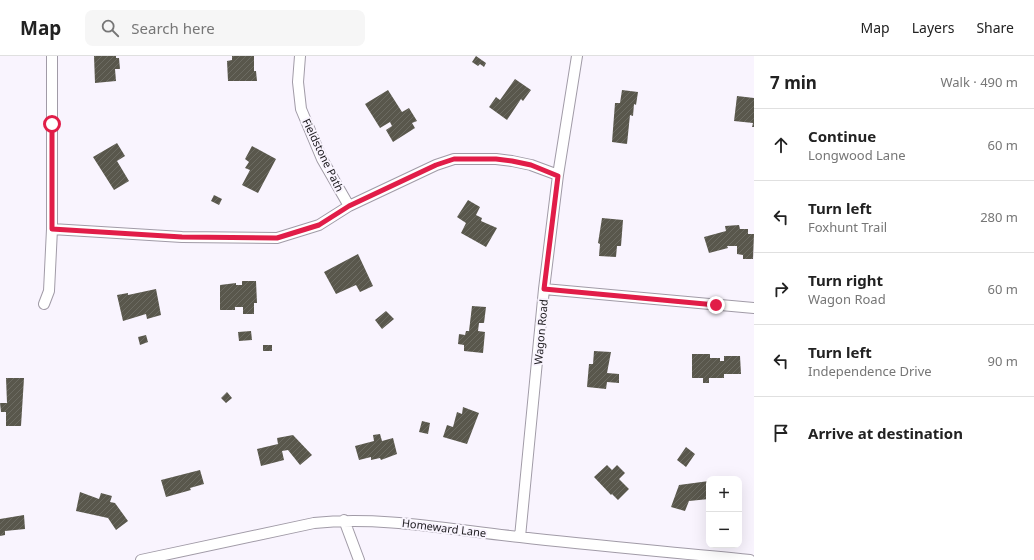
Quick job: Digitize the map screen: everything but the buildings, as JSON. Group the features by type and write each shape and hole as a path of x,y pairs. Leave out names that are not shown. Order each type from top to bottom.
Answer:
{"street":[{"path":"44,304 49,291 52,229 52,56"},
{"name":"Fieldstone Path","path":"300,56 298,82 301,109 322,159 349,206"},
{"name":"Wagon Road","path":"520,537 544,289 558,176 577,56"},
{"path":"52,229 182,237 277,238 319,225 349,206 436,165 454,159 496,159 512,161 531,165 558,176"},
{"path":"544,289 754,308"},
{"path":"344,520 359,560"},
{"name":"Homeward Lane","path":"141,560 314,523 344,520 389,522 520,537 750,560"}],"route":[{"path":"52,124 52,229 182,237 277,238 319,225 349,206 436,165 454,159 496,159 531,165 558,176 544,289 716,305"}]}
